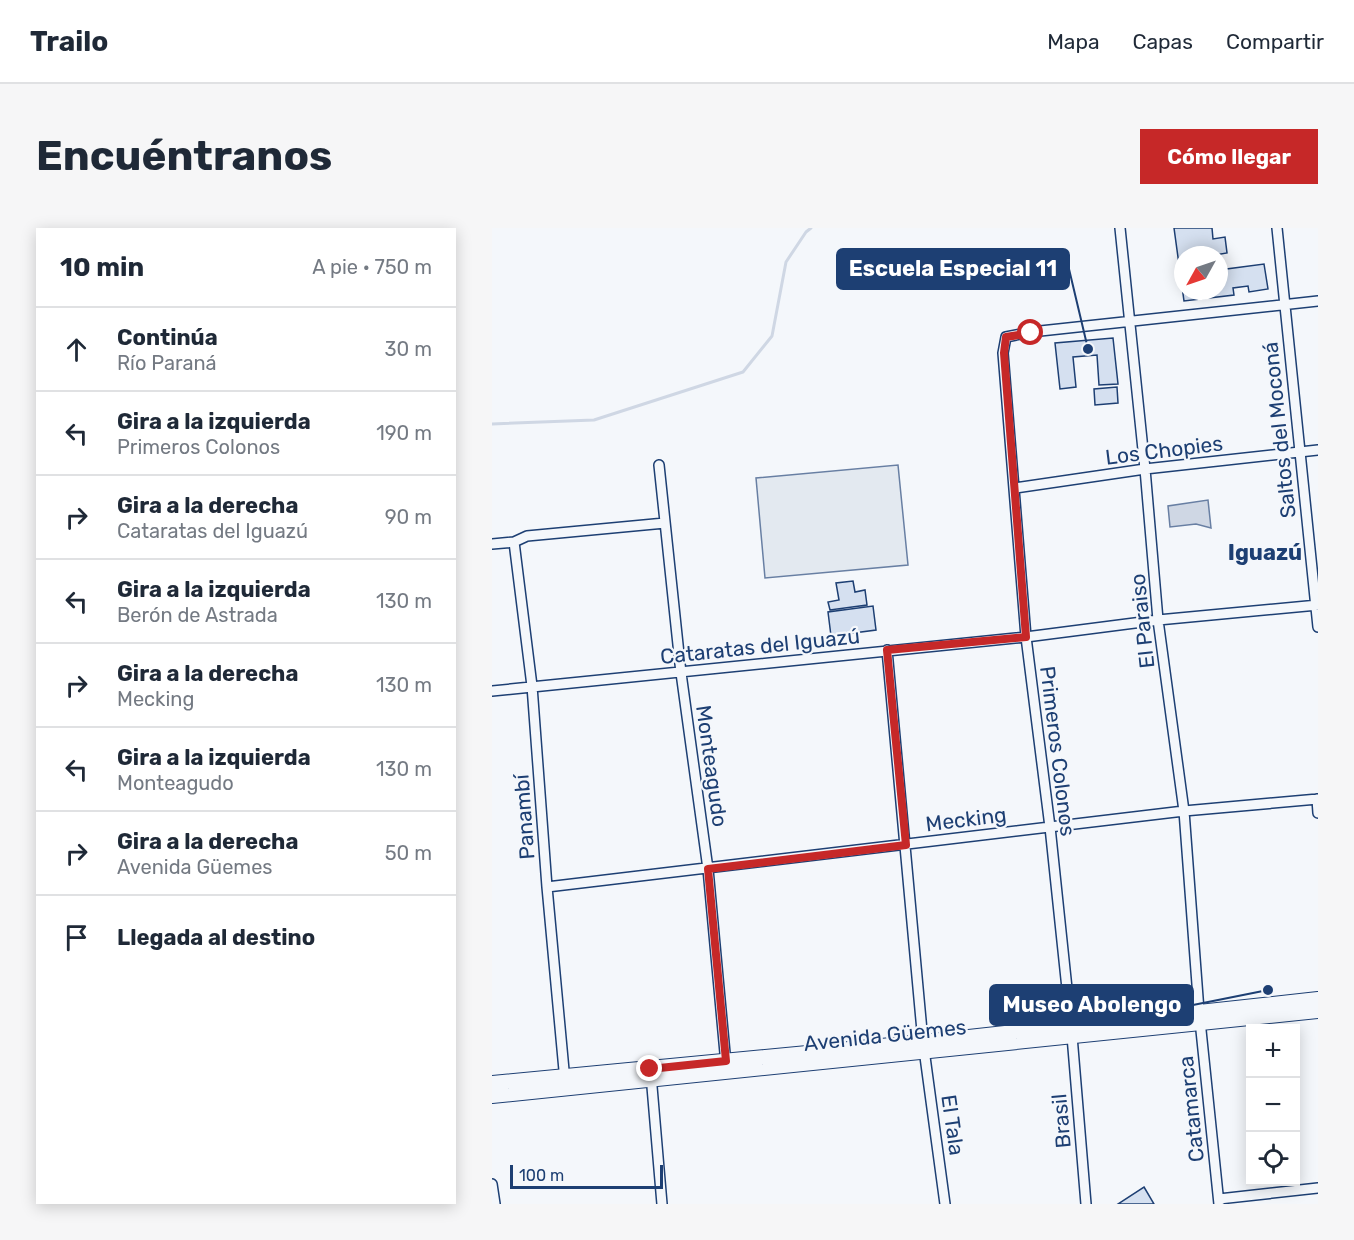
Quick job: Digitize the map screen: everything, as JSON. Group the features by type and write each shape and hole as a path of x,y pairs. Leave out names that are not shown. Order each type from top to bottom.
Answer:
{"main road":[{"name":"Avenida Güemes","path":"492,1096 565,1083 1200,1017 1318,999"},
{"name":"Avenida Güemes","path":"1200,1017 1318,1011"},
{"name":"Avenida Güemes","path":"492,1083 565,1083"}],"street":[{"name":"El Paraiso","path":"1120,228 1158,620 1184,811 1200,1017"},
{"name":"Saltos del Moconá","path":"1277,228 1318,627"},
{"path":"1128,321 1318,301"},
{"name":"Primeros Colonos","path":"1072,1030 1026,637 1004,353 1006,337 1128,321"},
{"name":"Los Chopies","path":"1015,488 1145,469 1318,450"},
{"name":"Monteagudo","path":"659,465 681,673 708,869 727,1067"},
{"path":"492,544 514,542 526,536 665,524"},
{"name":"Panambí","path":"514,542 532,686 565,1083"},
{"name":"Cataratas del Iguazú","path":"492,691 1317,605"},
{"name":"El Tala","path":"887,650 924,1047 945,1204"},
{"path":"1317,799 1318,813"},
{"name":"Mecking","path":"547,887 1184,811 1317,799"},
{"name":"Catamarca","path":"1200,1017 1219,1201"},
{"name":"Brasil","path":"1072,1030 1086,1204"},
{"path":"651,1074 662,1204"},
{"path":"492,1184 495,1204"},
{"path":"1219,1201 1318,1188"}],"shaded area":[{"path":"898,465 908,565 765,578 756,478"},
{"path":"1208,500 1211,528 1196,524 1170,527 1168,506"}],"building":[{"path":"1174,228 1212,228 1213,239 1225,237 1226,246 1176,246"},
{"path":"1264,264 1268,289 1249,292 1248,286 1233,288 1234,295 1228,296 1228,269"},
{"path":"1113,338 1118,384 1099,385 1097,355 1073,357 1076,387 1060,389 1055,343"},
{"path":"1117,387 1118,403 1095,405 1094,389"},
{"path":"853,581 855,592 865,590 867,605 830,610 828,602 839,600 836,583"},
{"path":"873,606 876,630 831,636 828,612"},
{"path":"1144,1187 1154,1204 1118,1204"}],"waterway":[{"path":"492,424 594,420 743,372 772,336 786,262 811,228"}],"place":[{"name":"Escuela Especial 11","path":"1088,349"},
{"name":"Museo Abolengo","path":"1268,990"}],"district":[{"name":"Iguazú","path":"1265,552"}],"route":[{"path":"650,1069 726,1061 708,869 906,845 887,650 1026,637 1004,353 1006,337 1031,333"}]}
